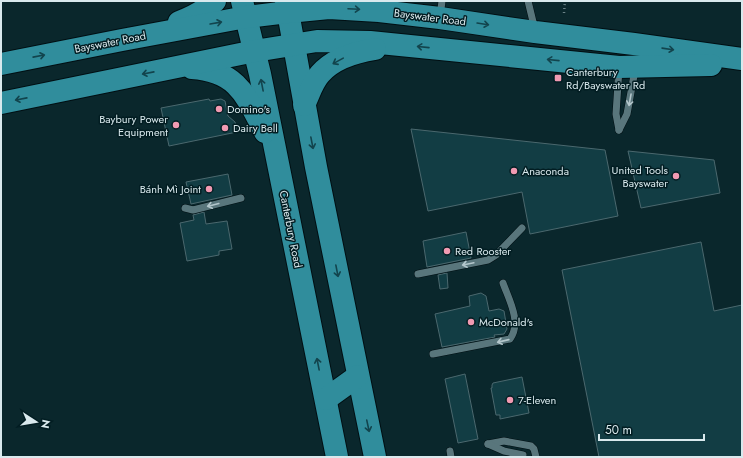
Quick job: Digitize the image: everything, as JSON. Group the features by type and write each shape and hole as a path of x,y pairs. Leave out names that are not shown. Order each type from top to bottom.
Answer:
{"main road":[{"path":"122,40 191,18 208,8 215,1"},
{"name":"Bayswater Road","path":"1,64 122,40 244,9 325,5 378,11 441,9 535,32 742,59"},
{"path":"287,6 295,45 304,105 375,457"},
{"name":"Canterbury Road","path":"244,9 255,51 337,457"},
{"path":"1,103 316,40 370,42 628,67 742,64"},
{"path":"628,67 634,44"},
{"path":"304,105 320,74 334,63 346,57 370,50 402,45"},
{"path":"180,67 201,68 218,72 231,79 251,105 275,148"},
{"path":"326,399 360,384"}],"lane":[{"path":"528,1 535,32"},
{"path":"628,67 627,114 619,130 616,114 628,67"},
{"path":"186,208 193,210 241,198"},
{"path":"418,274 488,260 496,255 522,228"},
{"path":"433,354 510,339 514,333 516,322 503,283"},
{"path":"523,456 504,451 488,444 504,441 532,447 536,457"}],"path":[{"path":"564,13 565,1"}],"building":[{"path":"209,99 210,101 221,99 225,101 228,116 235,122 237,132 169,146 161,108"},
{"name":"Anaconda","path":"411,129 605,150 618,216 530,234 522,192 428,211"},
{"name":"United Tools Bayswater","path":"628,151 714,160 720,193 641,208"},
{"name":"Bánh Mì Joint","path":"228,174 232,195 191,204 186,182"},
{"path":"204,212 206,224 227,221 232,249 219,251 219,255 187,261 180,223 194,220 193,215"},
{"name":"Red Rooster","path":"466,232 471,258 427,267 423,241"},
{"path":"701,242 714,311 742,305 742,457 599,457 562,270"},
{"path":"447,273 448,288 440,289 438,275"},
{"name":"McDonald's","path":"481,293 486,296 489,311 499,309 504,311 507,329 504,334 442,347 435,314 470,306 469,296"},
{"path":"465,374 478,439 458,443 445,379"},
{"name":"7-Eleven","path":"522,377 529,413 500,419 500,415 496,415 491,388 493,383"}],"place":[{"name":"Canterbury Rd/Bayswater Rd","path":"558,78"},
{"name":"Domino's","path":"219,109"},
{"name":"Baybury Power Equipment","path":"176,125"},
{"name":"Dairy Bell","path":"225,128"},
{"name":"Anaconda","path":"514,171"},
{"name":"United Tools Bayswater","path":"676,176"},
{"name":"Bánh Mì Joint","path":"209,189"},
{"name":"Red Rooster","path":"447,251"},
{"name":"McDonald's","path":"471,322"},
{"name":"7-Eleven","path":"510,400"}]}
